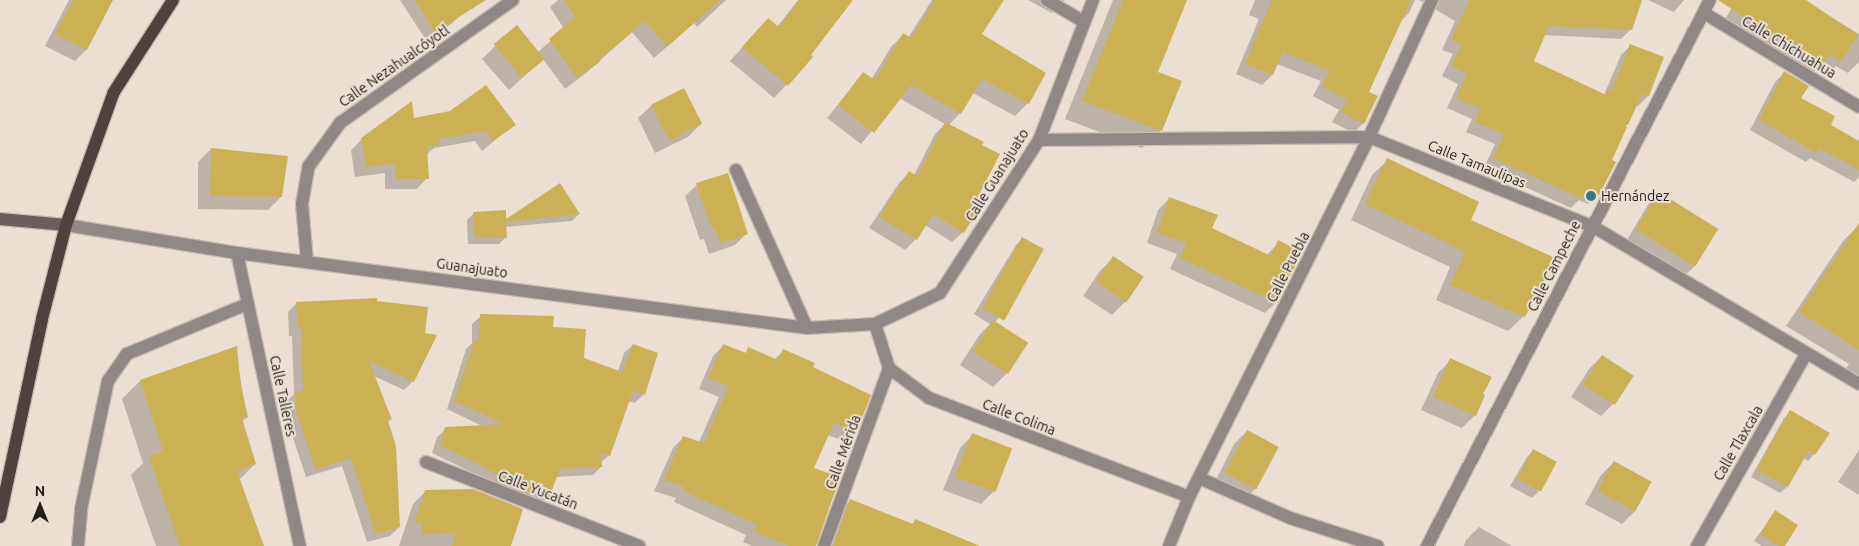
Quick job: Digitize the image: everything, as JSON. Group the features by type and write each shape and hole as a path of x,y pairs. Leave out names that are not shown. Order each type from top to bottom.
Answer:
{"main road":[{"path":"0,517 42,319 66,225 114,92 173,0"},
{"path":"0,219 66,225"}],"street":[{"name":"Calle Nezahualcóyotl","path":"307,261 302,204 309,166 340,123 513,0"},
{"path":"1047,0 1084,22"},
{"name":"Calle Guanajuato","path":"875,324 940,294 1039,140 1093,0"},
{"name":"Calle Puebla","path":"1169,546 1198,478 1369,137 1432,0"},
{"name":"Calle Campeche","path":"1427,546 1710,0"},
{"name":"Calle Chichuahua","path":"1704,13 1859,107"},
{"name":"Calle Tamaulipas","path":"1039,140 1369,137 1592,226 1859,384"},
{"path":"736,170 807,328"},
{"name":"Guanajuato","path":"66,225 237,253 807,328 875,324"},
{"name":"Calle Talleres","path":"237,253 300,546"},
{"path":"78,546 81,510 108,381 127,354 247,304"},
{"path":"875,324 889,368"},
{"name":"Calle Tlaxcala","path":"1697,546 1806,354"},
{"name":"Calle Colima","path":"889,368 929,398 1189,497"},
{"name":"Calle Mérida","path":"824,546 889,368"},
{"name":"Calle Yucatán","path":"426,462 639,546"},
{"path":"1198,478 1290,518 1378,546"}],"building":[{"path":"73,0 113,0 87,50 55,34"},
{"path":"415,0 486,0 435,32"},
{"path":"565,0 720,0 667,47 645,21 599,60 600,62 577,78 549,39 575,17"},
{"path":"799,0 853,0 811,55 813,57 788,86 742,47 768,18 779,27"},
{"path":"935,0 1004,0 982,34 1046,73 1029,104 982,79 961,114 911,85 874,133 838,105 863,72 875,80 903,33 911,38"},
{"path":"1123,0 1187,0 1158,72 1182,81 1162,131 1082,101"},
{"path":"1272,0 1411,0 1369,92 1378,96 1364,124 1341,112 1348,100 1322,86 1330,71 1283,52 1273,75 1245,64"},
{"path":"1469,0 1642,0 1632,30 1549,26 1534,61 1606,95 1608,89 1612,91 1630,44 1664,57 1649,96 1642,94 1628,125 1625,125 1627,127 1612,160 1616,162 1599,195 1587,189 1582,199 1493,158 1504,134 1475,122 1481,109 1456,98 1467,74 1451,66 1462,44 1451,40"},
{"path":"1718,0 1806,0 1858,35 1841,62 1829,55 1821,67"},
{"path":"517,25 545,59 521,78 494,44"},
{"path":"1784,71 1809,86 1801,98 1835,116 1831,125 1859,141 1859,170 1819,148 1816,153 1759,120"},
{"path":"486,85 516,125 493,141 486,131 439,139 440,145 427,147 429,179 395,179 395,163 366,167 361,138 412,101 414,118 450,111"},
{"path":"684,88 702,124 669,140 651,105"},
{"path":"945,122 984,142 982,145 1000,154 971,210 976,213 964,233 933,214 917,240 879,217 909,171 917,176"},
{"path":"211,148 288,156 282,197 210,196"},
{"path":"1387,158 1479,202 1471,220 1553,257 1549,265 1552,266 1525,317 1450,285 1465,252 1365,204"},
{"path":"728,173 748,234 721,243 715,228 712,229 696,183"},
{"path":"560,183 580,214 506,222 507,238 475,238 473,212 506,210 506,219"},
{"path":"1659,192 1718,229 1695,266 1636,229"},
{"path":"1169,197 1218,215 1212,228 1271,256 1278,240 1302,252 1277,303 1180,258 1187,243 1157,233"},
{"path":"1859,223 1859,350 1799,312"},
{"path":"1022,237 1044,249 1004,321 982,309"},
{"path":"1113,256 1144,277 1126,302 1096,282"},
{"path":"377,298 377,301 428,307 425,333 437,335 414,382 369,361 392,420 387,418 396,446 400,527 376,534 351,458 315,469 296,411 296,391 303,391 301,328 298,328 296,302"},
{"path":"480,314 554,316 553,327 586,329 584,358 622,372 633,344 658,353 645,395 633,391 610,456 601,453 602,467 560,469 549,498 529,490 528,493 515,488 525,488 440,445 445,427 505,424 454,401 475,339 479,339"},
{"path":"993,320 1028,343 1008,374 973,351"},
{"path":"723,344 746,353 748,347 778,360 783,349 815,363 813,367 871,395 857,431 834,423 814,468 840,477 816,546 789,546 753,531 756,524 683,491 685,487 664,480 683,436 704,443 729,386 708,378"},
{"path":"237,346 240,380 248,418 242,418 256,464 237,471 264,546 180,546 149,456 163,451 140,380"},
{"path":"1602,355 1634,376 1615,405 1583,384"},
{"path":"1450,358 1492,377 1483,394 1485,395 1476,416 1433,397"},
{"path":"1790,410 1830,433 1815,455 1809,450 1788,487 1756,470"},
{"path":"1247,430 1279,447 1256,489 1224,472"},
{"path":"972,433 1012,448 995,492 955,477"},
{"path":"1533,449 1557,462 1541,492 1517,479"},
{"path":"1614,461 1652,482 1635,512 1598,491"},
{"path":"473,489 523,509 511,546 452,546 456,533 421,534 421,522 414,524 425,490"},
{"path":"850,499 913,524 915,519 980,546 833,546"},
{"path":"1775,510 1798,525 1785,546 1779,546 1760,534"}],"place":[{"name":"Hernández","path":"1591,196"}]}
